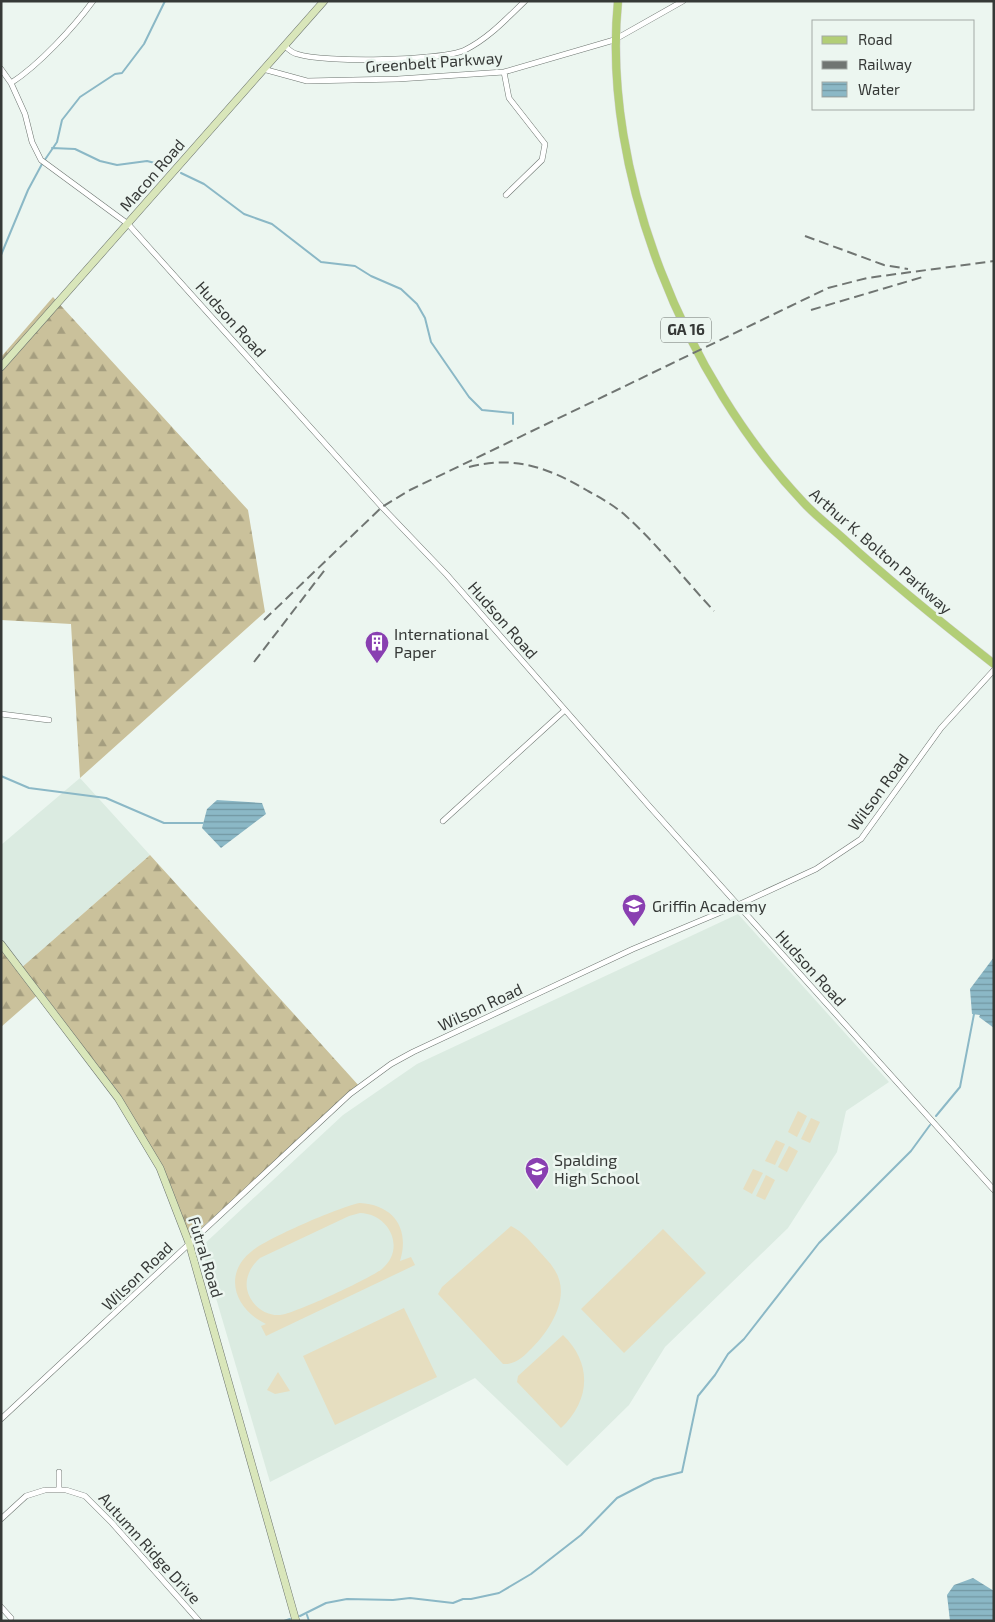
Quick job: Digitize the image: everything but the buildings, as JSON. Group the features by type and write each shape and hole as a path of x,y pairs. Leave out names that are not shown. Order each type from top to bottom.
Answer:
{"main road":[{"name":"Arthur K. Bolton Parkway","path":"618,1 614,40 619,106 638,203 663,279 700,358 744,429 804,503 891,583 994,664"}],"street":[{"path":"12,83 23,75 68,31 93,1"},
{"name":"Macon Road","path":"1,367 324,1"},
{"name":"Greenbelt Parkway","path":"285,46 295,54 331,60 411,58 463,51 485,39 525,1"},
{"name":"Greenbelt Parkway","path":"263,69 307,81 398,79 504,72 614,40 683,1"},
{"name":"Hudson Road","path":"1,69 12,83 25,114 32,142 41,160 128,224 382,507 447,575 738,905 994,1190"},
{"path":"504,72 509,98 545,144 542,160 506,195"},
{"name":"Wilson Road","path":"1,1419 350,1094 391,1064 633,949 738,905 816,869 861,839 941,728 994,670"},
{"path":"443,821 565,710"},
{"path":"1,714 49,720"},
{"name":"Futral Road","path":"1,944 123,1105 160,1168 189,1243 296,1621"},
{"path":"59,1472 59,1490"},
{"name":"Autumn Ridge Drive","path":"1,1518 26,1496 45,1490 66,1490 85,1496 94,1503 199,1621"},
{"path":"1,1607 11,1618"}],"shaded area":[{"path":"80,778 150,855 20,969 1,948 1,845"},
{"name":"Spalding High School","path":"738,914 889,1082 846,1111 837,1152 788,1228 665,1347 629,1405 567,1466 475,1378 270,1482 201,1247 343,1115 417,1064"},
{"path":"798,1111 807,1116 797,1137 788,1132"},
{"path":"811,1118 820,1122 810,1143 801,1139"},
{"path":"776,1140 785,1144 775,1165 765,1161"},
{"path":"789,1146 798,1151 787,1172 778,1167"},
{"path":"753,1169 763,1173 752,1194 743,1189"},
{"path":"766,1175 775,1180 765,1200 756,1196"},
{"path":"360,1203 372,1205 382,1208 390,1214 401,1229 403,1249 400,1261 411,1257 415,1265 266,1336 261,1326 266,1324 255,1318 247,1310 240,1301 236,1291 237,1270 243,1260 252,1251 287,1231 350,1205","holes":["360,1213 379,1219 386,1226 391,1234 393,1243 393,1252 389,1261 382,1269 363,1280 300,1309 280,1315 263,1311 251,1300 247,1289 247,1280 251,1268 260,1258 349,1216"]},
{"path":"511,1226 526,1237 551,1264 559,1279 561,1290 557,1311 552,1322 539,1340 519,1359 512,1363 503,1364 438,1294 442,1287"},
{"path":"663,1229 706,1273 624,1353 581,1309"},
{"path":"404,1308 437,1377 335,1425 303,1356"},
{"path":"563,1335 573,1346 579,1358 584,1382 578,1406 561,1428 517,1382 518,1376"},
{"path":"278,1372 290,1391 275,1394 267,1390"}],"green space":[{"path":"53,297 248,510 265,612 80,778 71,624 1,620 1,357"},
{"path":"150,855 360,1087 190,1238 159,1160 42,991 1,1027 1,948 20,969"}],"water":[{"path":"217,800 262,803 266,814 221,848 202,828 207,809"},
{"path":"994,957 994,1028 979,1017 980,1015 972,1014 970,989"},
{"path":"973,1578 994,1591 994,1621 950,1621 947,1595 954,1585"}],"waterway":[{"path":"1,255 28,190 57,142 62,120 80,97 115,74 122,73 144,44 165,1"},
{"path":"52,148 75,149 100,161 117,165 147,161 159,164"},
{"path":"181,173 204,184 244,214 272,224 321,262 355,266 371,276 401,289 417,304 425,318 431,342 469,397 482,410 513,413 513,424"},
{"path":"1,776 29,788 106,798 164,823 203,823"},
{"path":"936,1116 960,1087 974,1014"},
{"path":"300,1616 326,1603 347,1599 393,1600 410,1598 453,1603 463,1599 499,1593 531,1574 581,1535 617,1498 654,1479 682,1472 698,1396 715,1375 728,1354 744,1339 819,1243 911,1151 930,1125"},
{"path":"307,1615 309,1621"},
{"path":"284,1621 290,1619"}],"railway":[{"path":"805,236 884,265 908,269"},
{"path":"264,620 382,507 410,490 828,288 867,278 994,261"},
{"path":"811,310 926,276"},
{"path":"469,467 502,462 531,466 559,476 603,499 622,512 638,527 714,611"},
{"path":"254,662 327,567"}],"place":[{"name":"International Paper","path":"377,664"},
{"name":"Griffin Academy","path":"634,927"},
{"name":"Spalding High School","path":"537,1190"}]}
